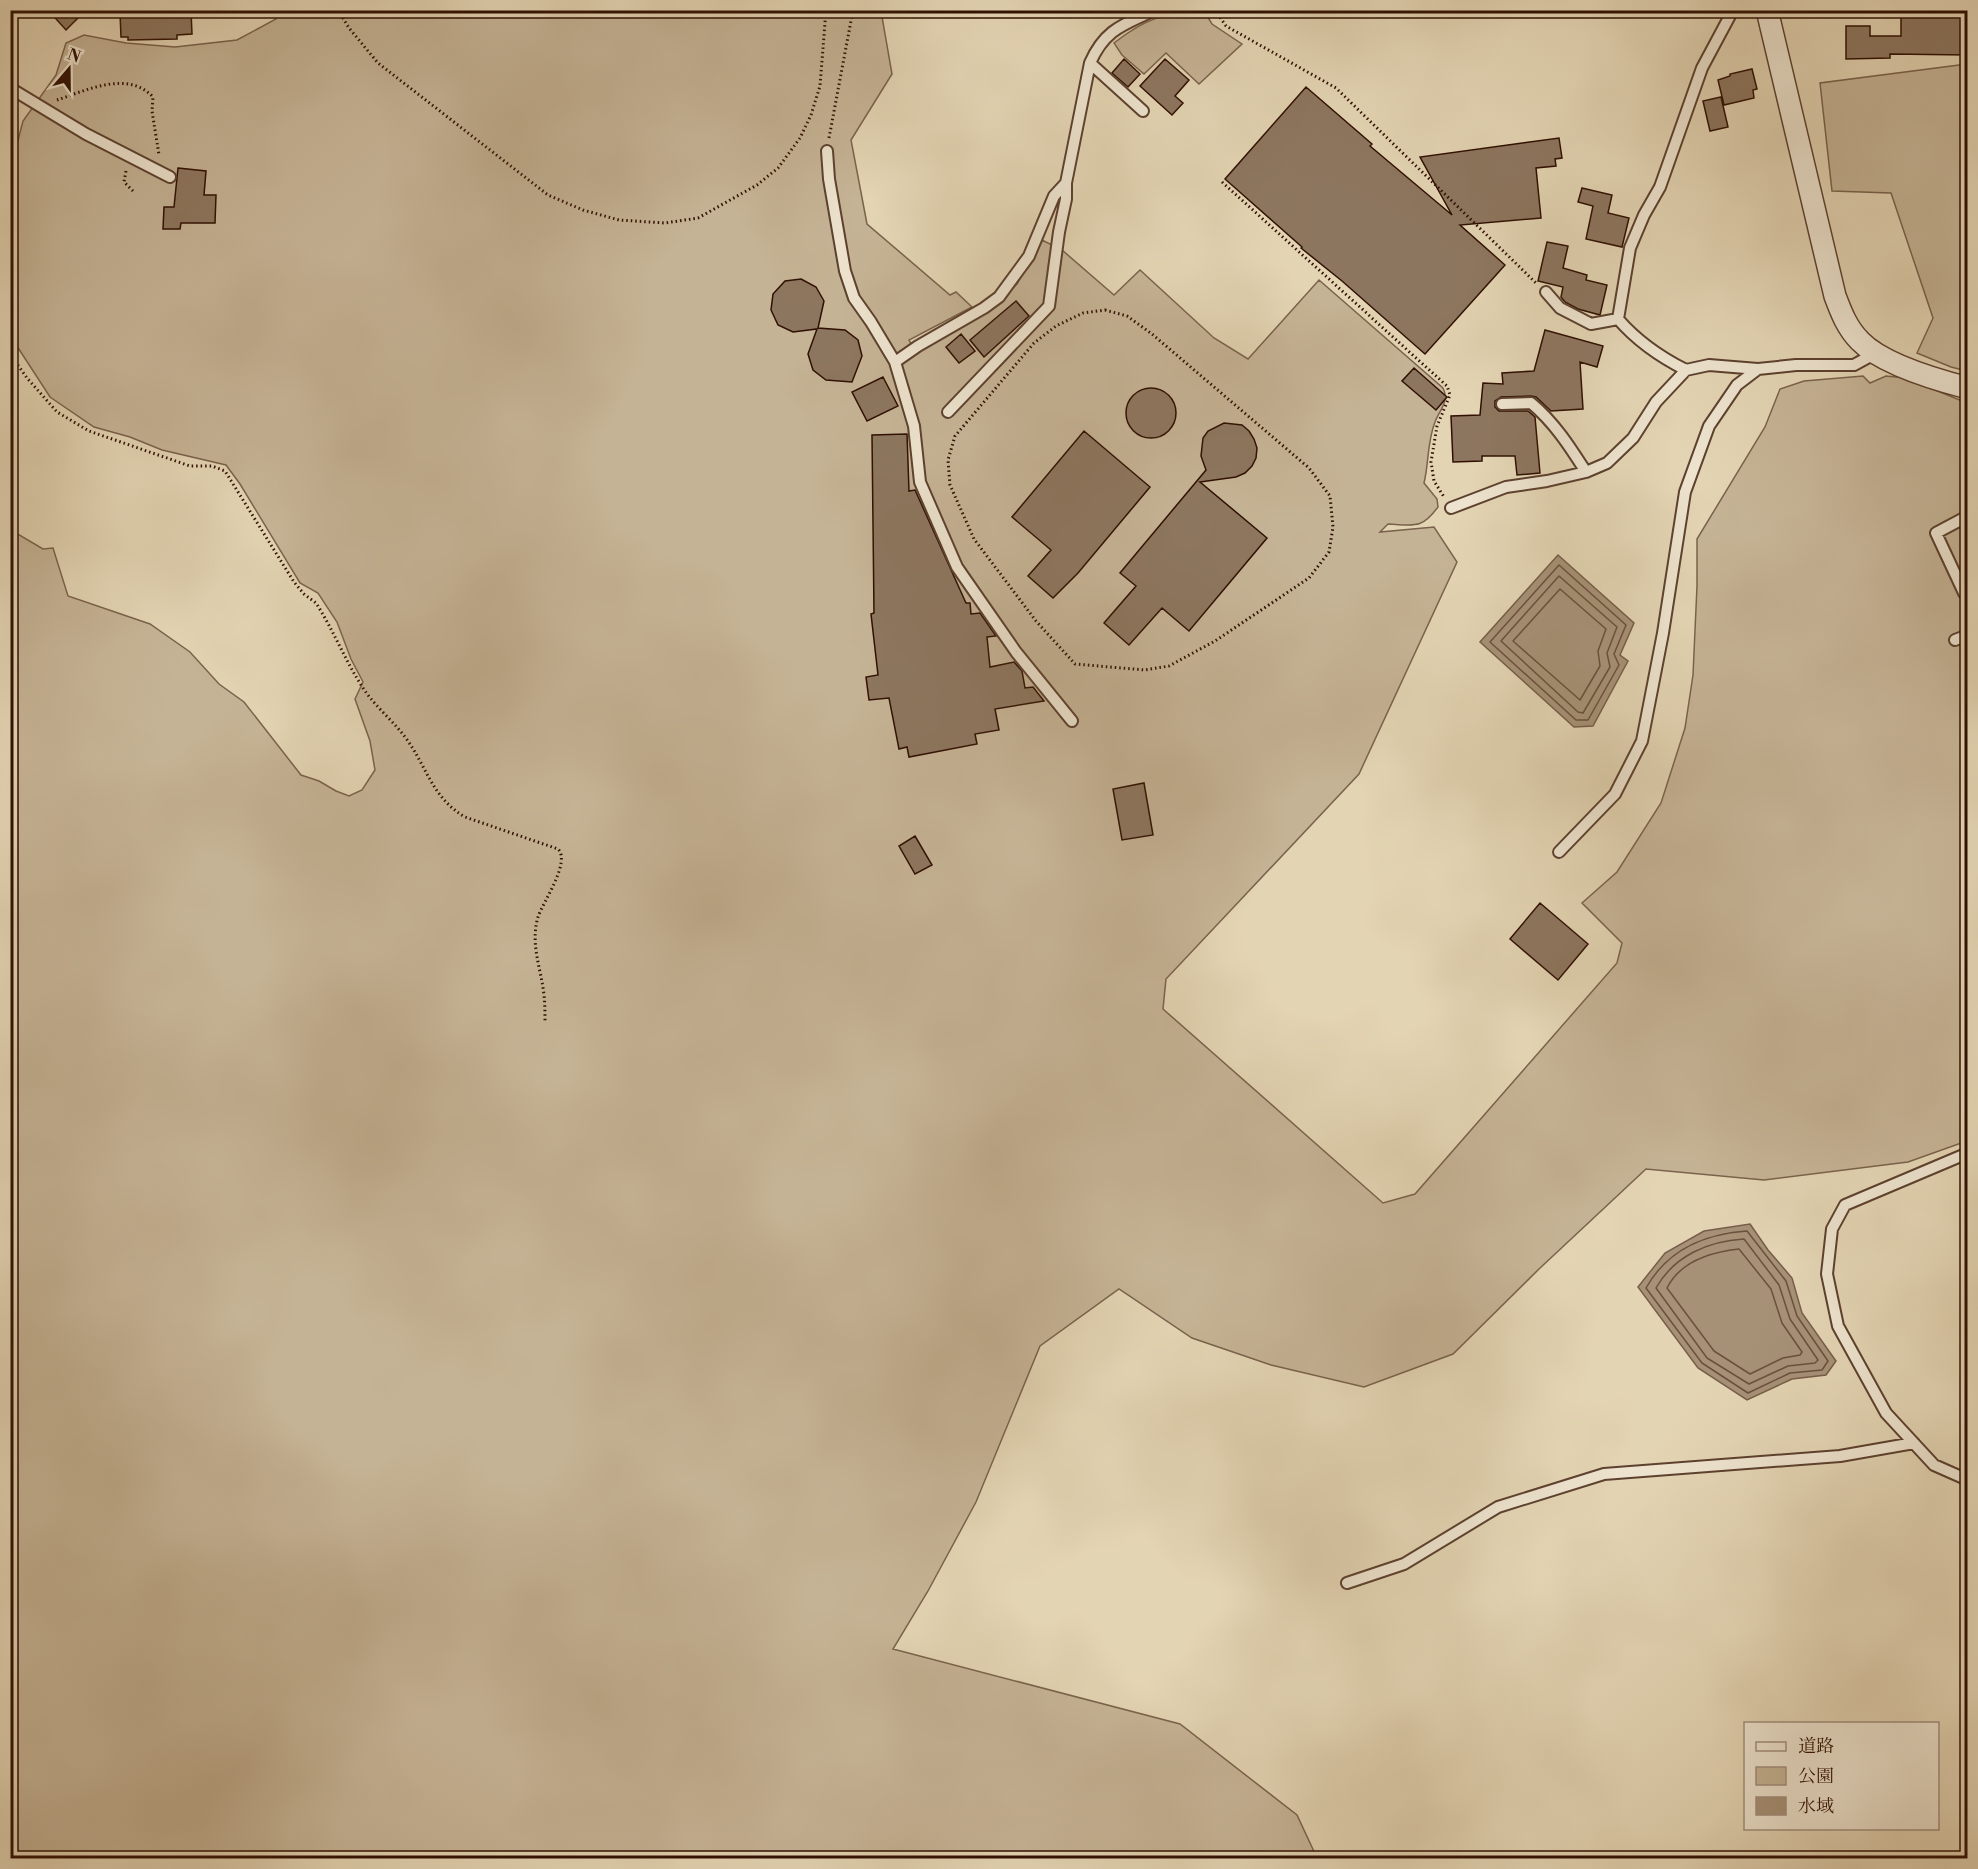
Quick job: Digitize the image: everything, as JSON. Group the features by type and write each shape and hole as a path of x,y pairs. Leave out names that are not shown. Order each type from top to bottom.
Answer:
{"street":[{"path":"1767,10 1835,296 1846,322 1860,342 1876,353 1901,366 1947,383 1968,388"}],"lane":[{"path":"948,412 1049,306 1066,199 1066,183 1090,63 1097,47 1115,28 1155,10"},
{"path":"1618,319 1630,248 1644,215 1660,187 1702,68 1733,10"},
{"path":"1090,63 1143,111"},
{"path":"10,88 130,158 170,177"},
{"path":"827,151 829,179 845,271 854,298 872,322 895,362 914,426 920,482 957,567 1016,652 1072,721"},
{"path":"895,362 999,297 1029,256 1054,196 1066,183"},
{"path":"1546,292 1560,309 1591,324 1618,319"},
{"path":"1618,319 1634,337 1671,363 1686,370"},
{"path":"1451,508 1506,487 1547,481 1586,472 1607,464 1633,438 1656,402 1686,370 1709,365 1758,369 1797,365 1854,365 1876,353"},
{"path":"1559,852 1615,794 1642,741 1663,633 1685,492 1709,426 1737,385 1758,369"},
{"path":"1502,404 1531,403 1552,423 1586,472"},
{"path":"1968,516 1936,533 1964,593 1968,596"},
{"path":"1955,640 1968,635"},
{"path":"1968,1153 1845,1205 1832,1229 1827,1274 1838,1326 1886,1413 1934,1465 1968,1480"},
{"path":"1347,1583 1404,1564 1498,1507 1604,1474 1839,1456 1914,1443"}],"path":[{"path":"339,10 349,28 378,63 548,195 583,210 619,220 665,223 698,218 757,185 778,168 800,138 812,116 820,86 826,10"},
{"path":"827,151 853,10"},
{"path":"1215,10 1226,26 1336,88 1546,292"},
{"path":"39,107 106,85 127,82 144,88 153,97 152,111 160,172"},
{"path":"130,158 124,182 134,191"},
{"path":"1222,182 1447,386 1450,395 1437,426 1431,462 1434,481 1451,508"},
{"path":"1105,310 1127,316 1152,334 1309,468 1330,496 1333,527 1329,552 1309,578 1215,641 1169,666 1145,670 1075,664 1036,621 975,539 950,485 948,460 955,436 1034,343 1056,326 1083,313 1105,310"},
{"path":"10,354 27,378 57,412 88,431 190,466 212,466 225,471 294,582 316,603 367,694 405,737 444,801 465,817 558,849 562,853 563,858 553,886 538,915 534,935 534,948 544,997 545,1023"}],"green space":[{"path":"273,10 881,11 892,74 851,140 867,224 950,295 956,292 972,307 909,340 916,353 995,304 1017,284 1042,240 1062,250 1114,295 1140,270 1214,338 1248,359 1319,280 1443,388 1445,402 1432,430 1424,483 1437,499 1438,507 1422,523 1388,524 1380,532 1434,527 1457,562 1359,774 1166,979 1163,1009 1383,1203 1415,1194 1617,963 1622,943 1582,903 1617,872 1661,803 1685,728 1693,675 1697,539 1765,427 1780,389 1804,381 1863,376 1870,383 1886,376 1906,378 1967,403 1967,1141 1908,1162 1764,1180 1646,1169 1539,1269 1453,1354 1364,1387 1271,1365 1192,1338 1119,1289 1040,1346 976,1502 928,1591 893,1649 1180,1724 1297,1815 1317,1858 11,1858 11,530 43,549 53,548 68,596 150,624 190,652 219,684 244,702 301,775 349,796 362,790 375,770 370,741 355,699 363,682 351,659 337,622 318,593 300,583 226,465 162,450 130,437 94,427 50,397 11,337 11,167 23,121 56,75 66,43 84,35 126,43 175,47 237,40 276,19"},
{"path":"1204,11 1212,24 1242,44 1199,84 1166,53 1144,74 1122,55 1114,43 1156,18"},
{"path":"1968,64 1967,371 1917,353 1933,318 1891,193 1832,191 1820,83"}],"water":[{"path":"1558,555 1634,623 1620,655 1628,661 1593,726 1574,727 1480,642"},
{"path":"1750,1224 1792,1278 1802,1313 1836,1361 1826,1375 1792,1379 1747,1400 1698,1368 1638,1287 1665,1253 1704,1231"}],"building":[{"path":"48,10 86,10 66,30"},
{"path":"1901,10 1968,10 1968,55 1890,54 1890,58 1846,59 1846,26 1870,26 1870,36 1901,36"},
{"path":"191,11 192,34 177,35 177,39 128,40 128,37 121,37 120,13"},
{"path":"1124,59 1140,74 1128,87 1112,73"},
{"path":"1165,59 1189,80 1175,96 1183,103 1172,115 1140,86"},
{"path":"1752,69 1757,89 1753,90 1754,98 1724,105 1718,80 1730,74"},
{"path":"1306,87 1372,144 1370,146 1452,215 1420,157 1559,138 1562,158 1555,159 1556,166 1536,168 1541,218 1460,225 1505,265 1425,354 1301,248 1225,179"},
{"path":"1721,97 1728,127 1710,131 1703,101"},
{"path":"178,168 206,171 204,195 216,195 215,223 181,223 180,229 163,229 164,207 174,207"},
{"path":"1582,188 1612,195 1608,213 1629,218 1622,247 1586,239 1593,206 1578,202"},
{"path":"1547,242 1568,246 1563,268 1587,275 1586,280 1607,285 1600,315 1578,309 1565,302 1561,297 1563,287 1538,281"},
{"path":"801,279 816,287 824,301 818,328 845,330 858,340 862,356 852,382 826,380 813,370 808,354 817,329 793,332 778,325 771,310 773,294 785,281"},
{"path":"1016,301 1029,316 984,357 970,340"},
{"path":"1545,330 1603,346 1597,367 1580,362 1583,409 1551,411 1536,397 1531,396 1501,397 1495,401 1495,407 1499,411 1528,411 1535,417 1540,473 1517,475 1515,456 1482,456 1482,461 1453,462 1451,416 1480,415 1483,383 1503,384 1502,373 1534,371"},
{"path":"961,334 975,351 959,363 946,347"},
{"path":"1414,368 1447,397 1436,410 1402,381"},
{"path":"883,377 898,406 867,421 852,392"},
{"path":"1151,388 1169,395 1176,413 1169,431 1151,438 1133,431 1126,413 1133,395"},
{"path":"1224,423 1242,425 1249,431 1257,448 1256,458 1245,473 1236,477 1200,482 1267,538 1189,631 1162,608 1129,645 1104,623 1136,586 1120,573 1206,470 1201,456 1203,438 1208,431"},
{"path":"1084,431 1150,487 1078,573 1053,598 1028,576 1051,550 1012,517"},
{"path":"907,434 909,491 915,490 966,603 970,603 971,614 980,613 996,636 987,637 990,667 1014,662 1022,671 1025,688 1033,687 1044,701 995,709 999,730 975,734 977,744 909,757 907,747 899,749 889,698 869,700 866,677 878,675 871,614 874,613 872,435"},
{"path":"1144,783 1153,835 1122,840 1113,789"},
{"path":"915,836 932,865 915,874 899,846"},
{"path":"1540,903 1588,944 1558,980 1510,939"}]}
